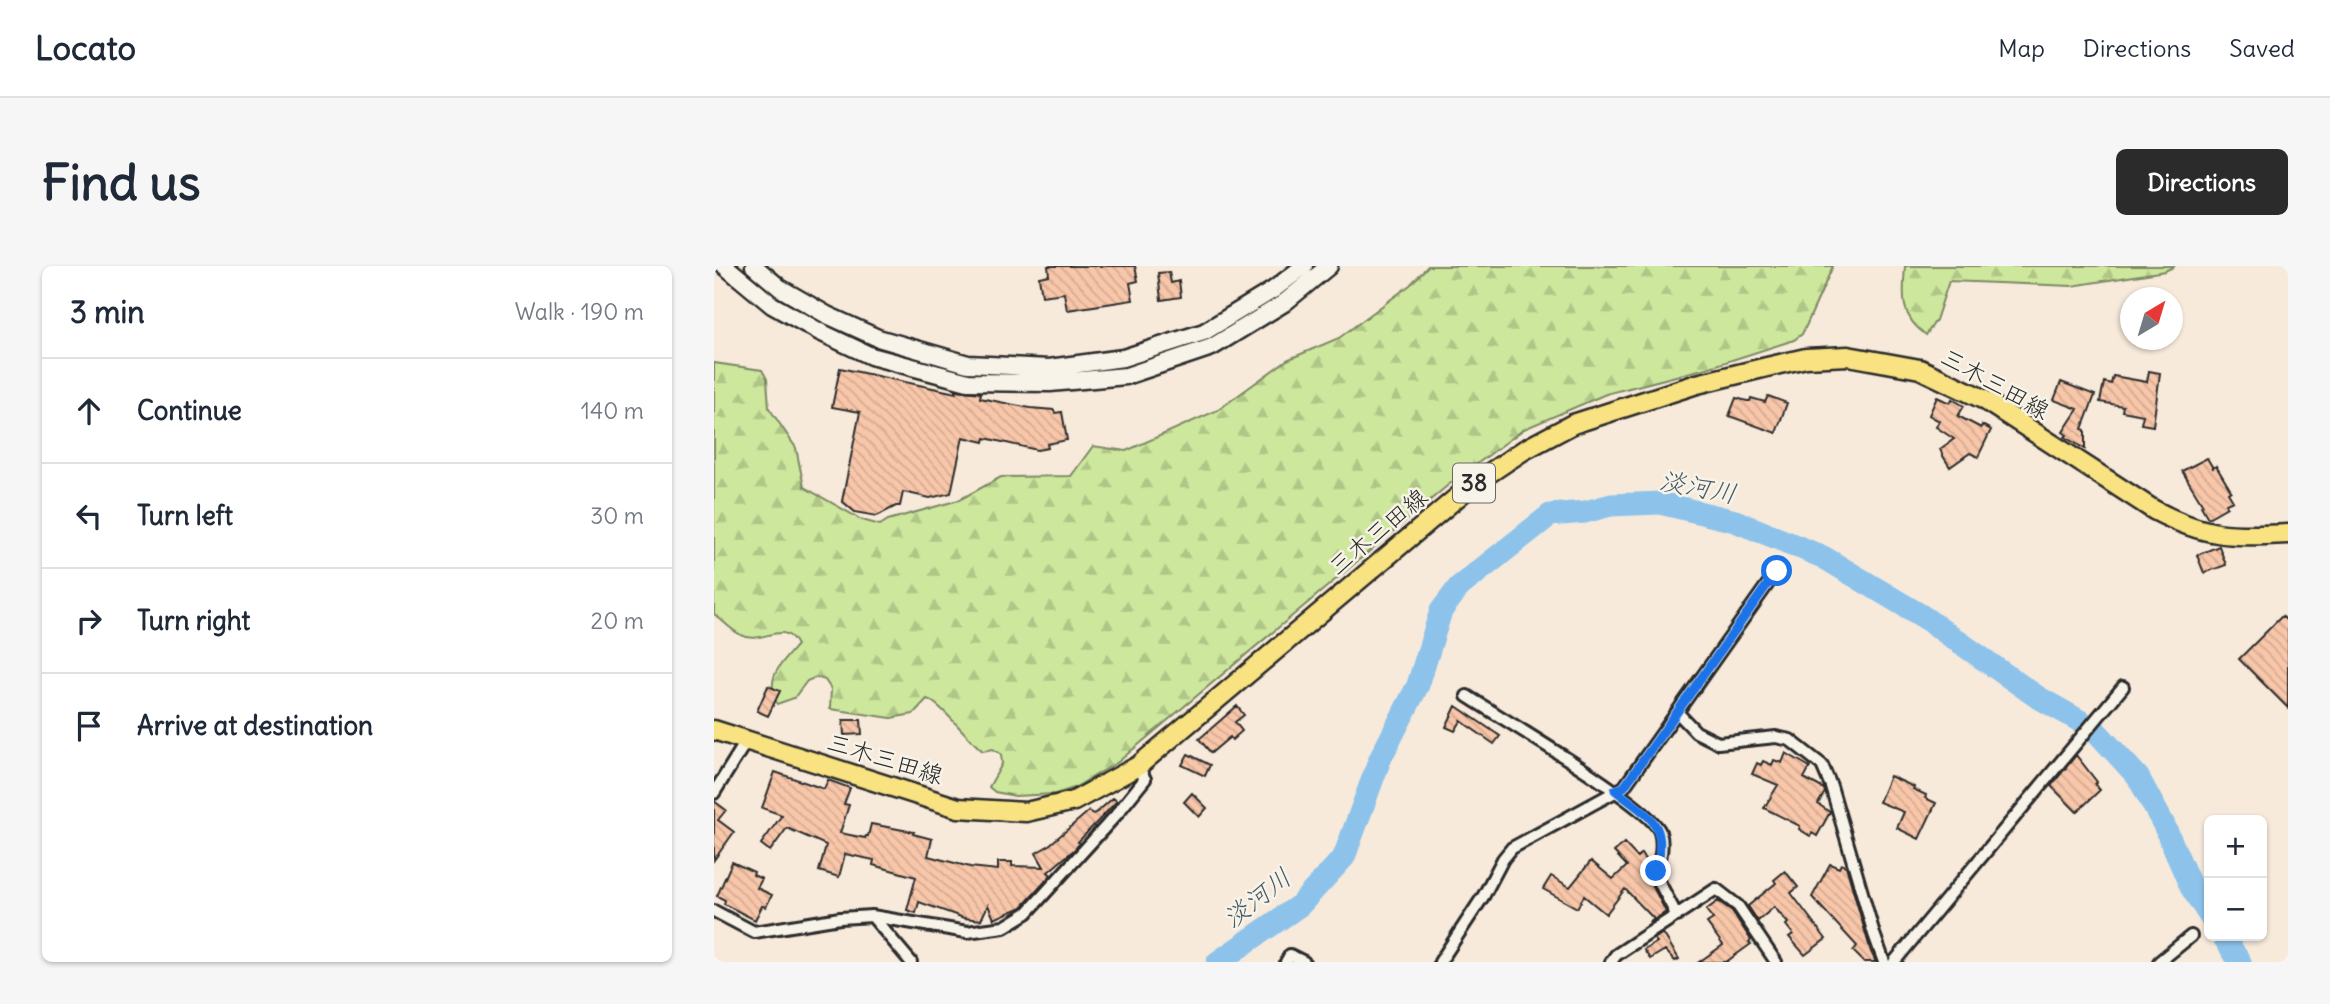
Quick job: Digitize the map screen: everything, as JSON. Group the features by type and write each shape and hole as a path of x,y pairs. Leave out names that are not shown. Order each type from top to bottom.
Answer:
{"main road":[{"name":"三木三田線","path":"714,730 958,808 1026,812 1074,801 1138,766 1473,484 1524,450 1573,424 1697,384 1806,358 1848,356 1920,369 1983,399 2178,523 2213,534 2288,534"}],"street":[{"path":"725,266 772,305 871,356 968,382 1050,383 1126,376 1212,347 1284,303 1329,266"},
{"path":"754,266 792,294 878,338 968,364 1049,368 1123,358 1204,332 1273,290 1304,266"},
{"path":"1440,962 1484,895 1503,859 1513,848 1624,787 1777,571"},
{"path":"1894,962 2123,687"},
{"path":"1467,696 1615,790 1653,820 1660,833 1661,851 1655,874 1677,916"},
{"path":"1677,712 1696,732 1717,743 1776,737 1790,740 1822,765 1831,786 1884,962"},
{"path":"714,793 747,740"},
{"path":"714,911 754,932 840,918 872,916 967,932 1004,926 1027,913 1116,816 1144,779 1138,766"},
{"path":"1611,962 1716,889 1738,906 1776,962"},
{"path":"872,916 911,962"},
{"path":"2159,962 2191,936"},
{"path":"1286,962 1290,955 1304,962"}],"green space":[{"path":"1428,266 1833,266 1802,334 1794,340 1707,368 1606,394 1524,429 1447,486 1118,762 1074,788 1055,794 1015,796 995,792 989,787 1002,764 1001,754 993,749 983,751 939,707 927,699 913,714 891,718 830,709 831,689 825,680 816,677 807,681 794,698 777,704 773,686 776,672 797,645 785,634 757,637 741,635 714,614 714,363 762,370 767,379 769,408 796,448 804,487 862,520 880,525 888,520 959,500 1001,477 1071,476 1093,446 1126,451 1218,410 1287,360 1339,338 1410,285"},
{"path":"1905,266 2175,266 2165,271 2072,286 1949,281 1936,320 1926,335 1917,328 1907,312 1904,296"}],"building":[{"path":"1048,266 1135,266 1138,281 1130,283 1133,300 1067,310 1064,293 1042,296 1039,277 1049,275"},
{"path":"1169,272 1171,283 1179,281 1181,297 1161,300 1158,273"},
{"path":"840,368 956,393 956,390 981,393 980,398 1054,410 1055,413 1062,412 1067,440 1047,444 1048,448 1037,450 985,438 984,442 963,437 951,493 930,498 903,492 900,506 877,516 855,512 842,501 860,412 832,407"},
{"path":"2149,371 2160,373 2153,426 2141,424 2143,415 2122,411 2123,406 2100,402 2104,382 2111,384 2113,376 2147,382"},
{"path":"2061,382 2095,395 2082,429 2085,430 2085,449 2065,437 2067,435 2063,432 2078,409 2054,400"},
{"path":"1768,396 1787,403 1776,433 1729,416 1736,398 1765,402"},
{"path":"1937,397 1950,403 1952,399 1964,406 1958,416 1991,430 1978,457 1970,453 1950,467 1940,449 1954,439 1936,427 1939,421 1929,415"},
{"path":"2207,458 2213,468 2216,466 2231,491 2228,493 2233,501 2208,518 2182,471"},
{"path":"2219,546 2226,565 2204,573 2197,555"},
{"path":"2282,616 2288,622 2288,708 2239,659"},
{"path":"768,686 780,691 768,716 757,711"},
{"path":"1237,706 1244,715 1235,722 1242,731 1211,753 1199,739"},
{"path":"1456,706 1500,736 1494,744 1461,721 1455,731 1446,727"},
{"path":"843,720 861,720 862,734 844,735"},
{"path":"1786,753 1810,767 1804,778 1824,789 1818,804 1830,812 1817,836 1812,833 1810,836 1799,829 1800,826 1764,808 1778,785 1752,774 1757,763 1761,765 1763,761 1772,765 1774,760 1782,763"},
{"path":"1188,754 1210,765 1205,776 1182,765"},
{"path":"2076,755 2100,790 2077,812 2051,786"},
{"path":"775,772 824,789 828,780 850,788 844,804 849,805 840,833 865,838 871,824 914,832 913,834 932,839 928,856 970,867 998,870 998,862 1012,862 1012,866 1044,867 1036,853 1089,811 1096,813 1113,798 1117,801 1078,842 1080,843 1075,849 1048,872 1051,875 1022,907 994,919 988,905 981,920 964,918 919,902 916,913 907,910 916,877 873,865 874,860 845,854 839,877 819,871 826,845 787,828 770,851 761,844 782,815 762,808"},
{"path":"1890,776 1914,787 1913,789 1926,795 1925,798 1936,803 1919,839 1897,828 1904,812 1879,802"},
{"path":"1192,793 1207,808 1199,817 1184,802"},
{"path":"714,801 726,810 718,820 734,832 714,860"},
{"path":"1624,843 1637,857 1641,853 1650,864 1648,877 1666,912 1649,923 1654,919 1625,889 1606,914 1584,896 1577,908 1543,889 1551,876 1570,887 1591,861 1613,879 1627,866 1614,852"},
{"path":"732,862 754,872 753,875 762,879 757,888 772,895 755,920 724,904 725,900 717,896"},
{"path":"1830,864 1839,868 1841,864 1846,866 1876,962 1864,962 1853,951 1857,946 1812,897"},
{"path":"1785,871 1798,887 1791,893 1826,939 1805,955 1789,937 1793,934 1786,925 1788,923 1774,907 1758,921 1748,906 1776,883 1774,880"},
{"path":"1718,901 1732,911 1751,944 1726,962 1699,962 1723,945 1707,923 1713,919 1706,910"},
{"path":"1663,933 1679,959 1675,961 1665,950 1650,959 1644,950 1657,942 1654,939"}],"waterway":[{"name":"淡河川","path":"1218,962 1300,905 1344,857 1380,759 1418,685 1441,611 1459,587 1550,515 1585,512 1611,505 1660,503 1735,521 1823,557 1922,616 2036,696 2094,729 2138,777 2164,825 2191,887 2204,907"},
{"name":"淡河川","path":"2226,941 2240,962"}],"route":[{"path":"1656,871 1661,851 1660,833 1653,820 1615,790 1624,787 1777,571"}]}
